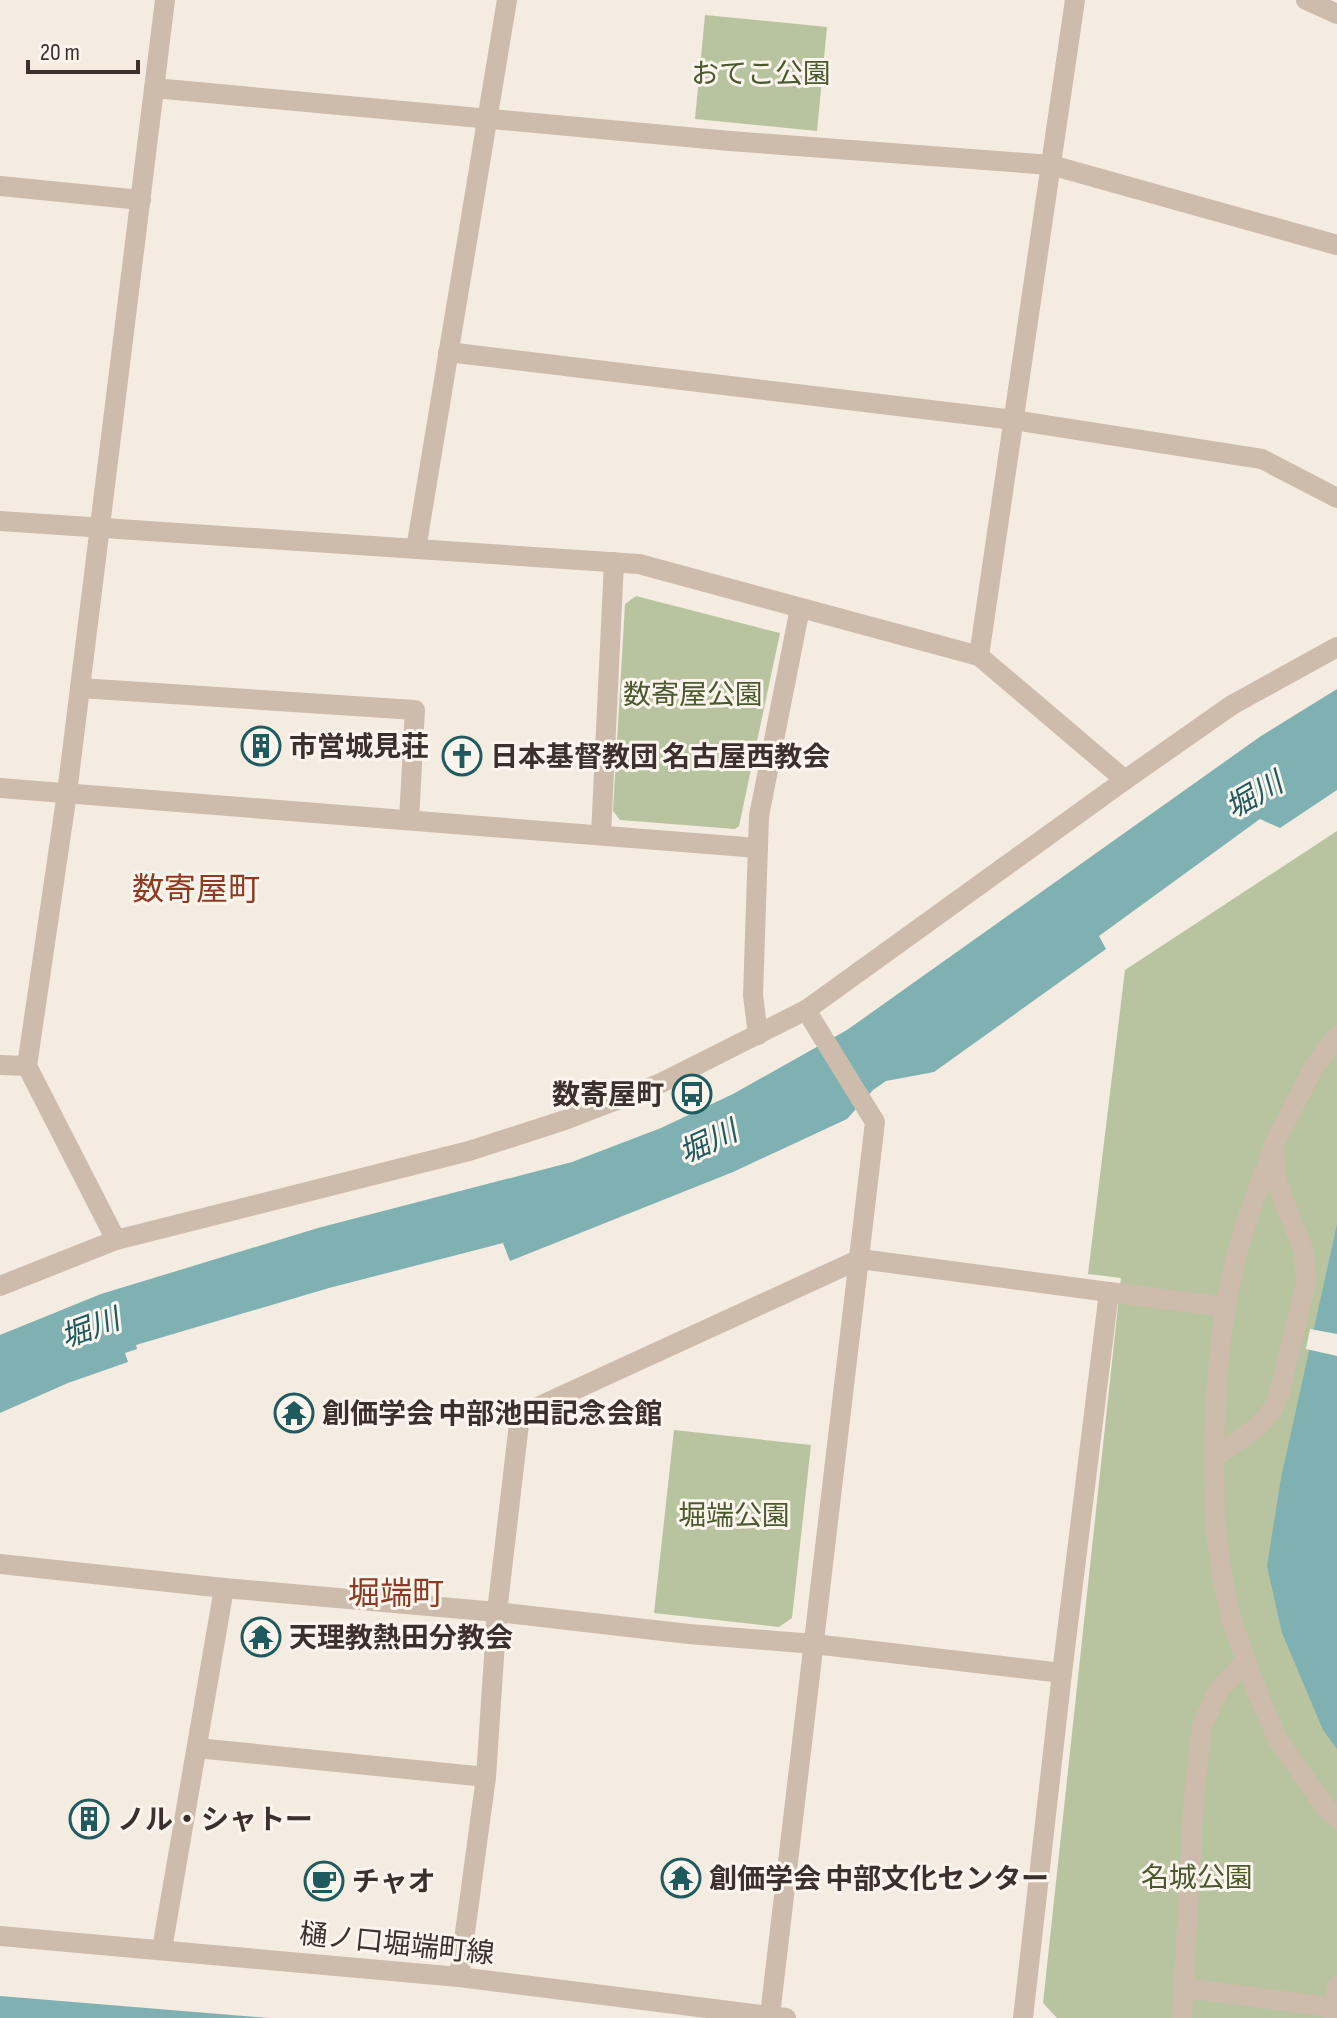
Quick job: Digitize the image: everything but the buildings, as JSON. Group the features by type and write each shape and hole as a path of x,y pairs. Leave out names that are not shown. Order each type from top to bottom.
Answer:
{"street":[{"path":"116,1240 27,1066 67,793 165,0"},
{"path":"416,549 507,0"},
{"path":"979,656 1075,0"},
{"path":"1306,0 1337,14"},
{"path":"154,88 747,142 1051,165 1337,245"},
{"path":"0,186 141,200"},
{"path":"448,352 1014,420 1262,459 1337,498"},
{"path":"0,521 639,564 979,656 1125,780"},
{"path":"601,835 614,562"},
{"path":"758,1035 753,995 759,816 800,608"},
{"path":"0,1286 116,1240 459,1154 565,1120 661,1083 806,1010 1232,705 1337,647"},
{"path":"80,688 415,710 409,820"},
{"path":"0,788 758,848"},
{"path":"778,2017 814,1644 875,1122 806,1010"},
{"path":"1337,1036 1313,1068 1273,1146 1233,1266 1215,1393 1214,1457 1215,1523 1222,1576 1231,1619 1245,1661 1278,1740 1329,1812 1337,1818"},
{"path":"0,1065 27,1066"},
{"path":"1214,1457 1256,1428 1273,1409 1300,1338 1306,1282 1304,1252 1277,1183 1273,1146"},
{"path":"459,1977 486,1777 497,1612 520,1415 860,1259 1226,1307"},
{"path":"1023,2018 1109,1292"},
{"path":"0,1564 814,1644 1062,1673"},
{"path":"162,1949 224,1588"},
{"path":"1182,2018 1194,1795 1202,1726 1218,1691 1245,1661"},
{"path":"197,1748 486,1777"},
{"name":"樋ノ口堀端町線","path":"0,1936 459,1977 778,2017"},
{"path":"1184,1988 1335,2012 1337,1986"}],"green space":[{"name":"おてこ公園","path":"705,15 827,27 817,131 695,119"},
{"name":"数寄屋公園","path":"636,596 780,633 739,826 735,829 620,820 613,811 625,604"},
{"name":"名城公園","path":"1337,831 1337,2018 1057,2018 1043,2003 1121,1278 1088,1274 1125,970"},
{"name":"堀端公園","path":"674,1430 811,1445 792,1618 779,1627 654,1613"}],"water":[{"name":"堀川","path":"1337,689 1337,790 1280,828 1260,819 1099,936 1106,949 934,1072 886,1081 873,1090 847,1119 733,1172 510,1261 503,1243 329,1288 136,1345 137,1349 125,1353 128,1362 68,1383 0,1413 0,1335 101,1294 318,1228 572,1162 661,1128 733,1094 847,1030 1261,736"},
{"path":"1337,1224 1337,1749 1323,1730 1282,1633 1267,1566 1281,1478"},
{"path":"0,1996 269,2018 0,2018"}],"pier":[{"path":"1310,1329 1337,1334 1337,1356 1306,1349"}],"place":[{"name":"市営城見荘","path":"261,746"},
{"name":"日本基督教団 名古屋西教会","path":"462,756"},
{"name":"数寄屋町","path":"692,1094"},
{"name":"創価学会 中部池田記念会館","path":"294,1413"},
{"name":"天理教熱田分教会","path":"261,1637"},
{"name":"ノル・シャトー","path":"89,1819"},
{"name":"創価学会 中部文化センター","path":"681,1878"},
{"name":"チャオ","path":"324,1881"}],"district":[{"name":"数寄屋町","path":"196,889"},
{"name":"堀端町","path":"396,1593"}]}
